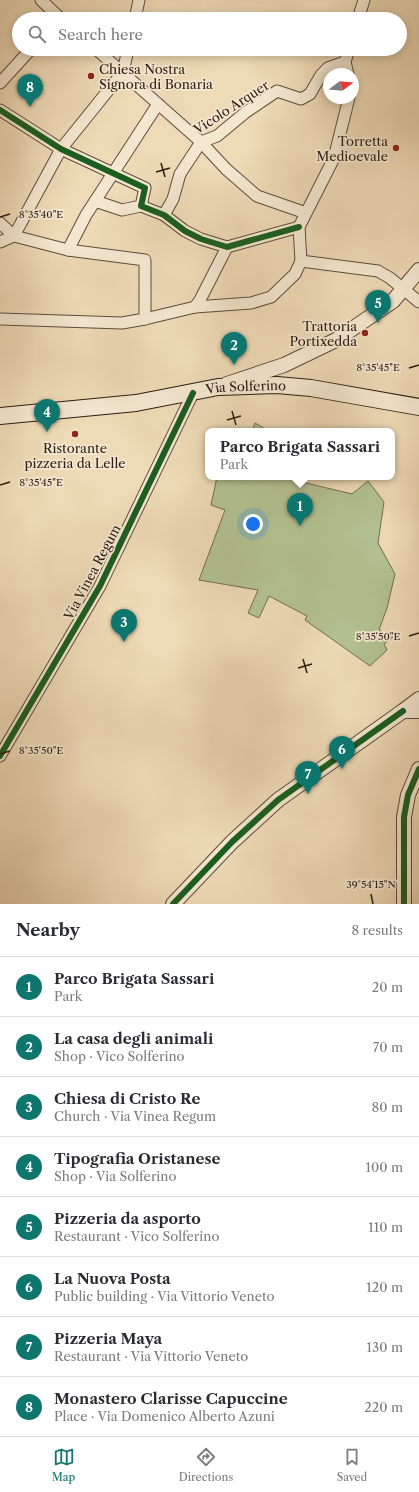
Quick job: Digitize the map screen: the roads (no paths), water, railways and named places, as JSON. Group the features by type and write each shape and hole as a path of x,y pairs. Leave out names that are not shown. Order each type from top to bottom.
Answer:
{"main road":[{"name":"Via Solferino","path":"0,416 136,403 218,387 277,385 312,388 419,407"}],"street":[{"path":"41,0 54,12"},
{"path":"136,12 139,0"},
{"path":"360,12 364,0"},
{"path":"0,83 25,56"},
{"path":"104,56 201,142 226,168 257,196 306,213"},
{"path":"0,242 14,236 61,148 123,72 126,56"},
{"path":"346,68 345,62 347,56"},
{"name":"Vicolo Arquer","path":"164,215 173,199 180,174 201,142 217,136 246,112 277,91 301,99 310,94 321,75 328,68 345,62"},
{"path":"68,250 86,215 158,104"},
{"path":"0,320 122,322 145,319 195,307 251,303 271,297 295,274 301,261 300,226 334,158 348,104"},
{"path":"0,110 61,148 144,188 141,206"},
{"path":"95,201 122,210 141,206 164,215 185,231 201,239 227,247 300,226"},
{"path":"0,223 14,236 68,250 145,260 145,319"},
{"path":"195,307 227,247"},
{"path":"301,261 378,271 390,278 419,302"},
{"path":"218,387 284,365 336,340 392,301 419,270"},
{"path":"277,385 284,365"},
{"name":"Via Vinea Regum","path":"0,756 100,586 193,393"},
{"path":"173,904 232,842 278,800 419,699"},
{"path":"403,711 419,711"},
{"path":"404,904 404,817 408,795 419,769"}],"place":[{"name":"Chiesa Nostra Signora di Bonaria","path":"91,76"},
{"name":"Monastero Clarisse Capuccine","path":"30,107"},
{"name":"Torretta Medioevale","path":"396,148"},
{"name":"Pizzeria da asporto","path":"378,323"},
{"name":"Trattoria Portixedda","path":"365,333"},
{"name":"La casa degli animali","path":"234,365"},
{"name":"Tipografia Oristanese","path":"47,432"},
{"name":"Ristorante pizzeria da Lelle","path":"75,434"},
{"name":"Parco Brigata Sassari","path":"300,526"},
{"name":"Chiesa di Cristo Re","path":"124,642"},
{"name":"La Nuova Posta","path":"342,769"},
{"name":"Pizzeria Maya","path":"308,794"}]}
